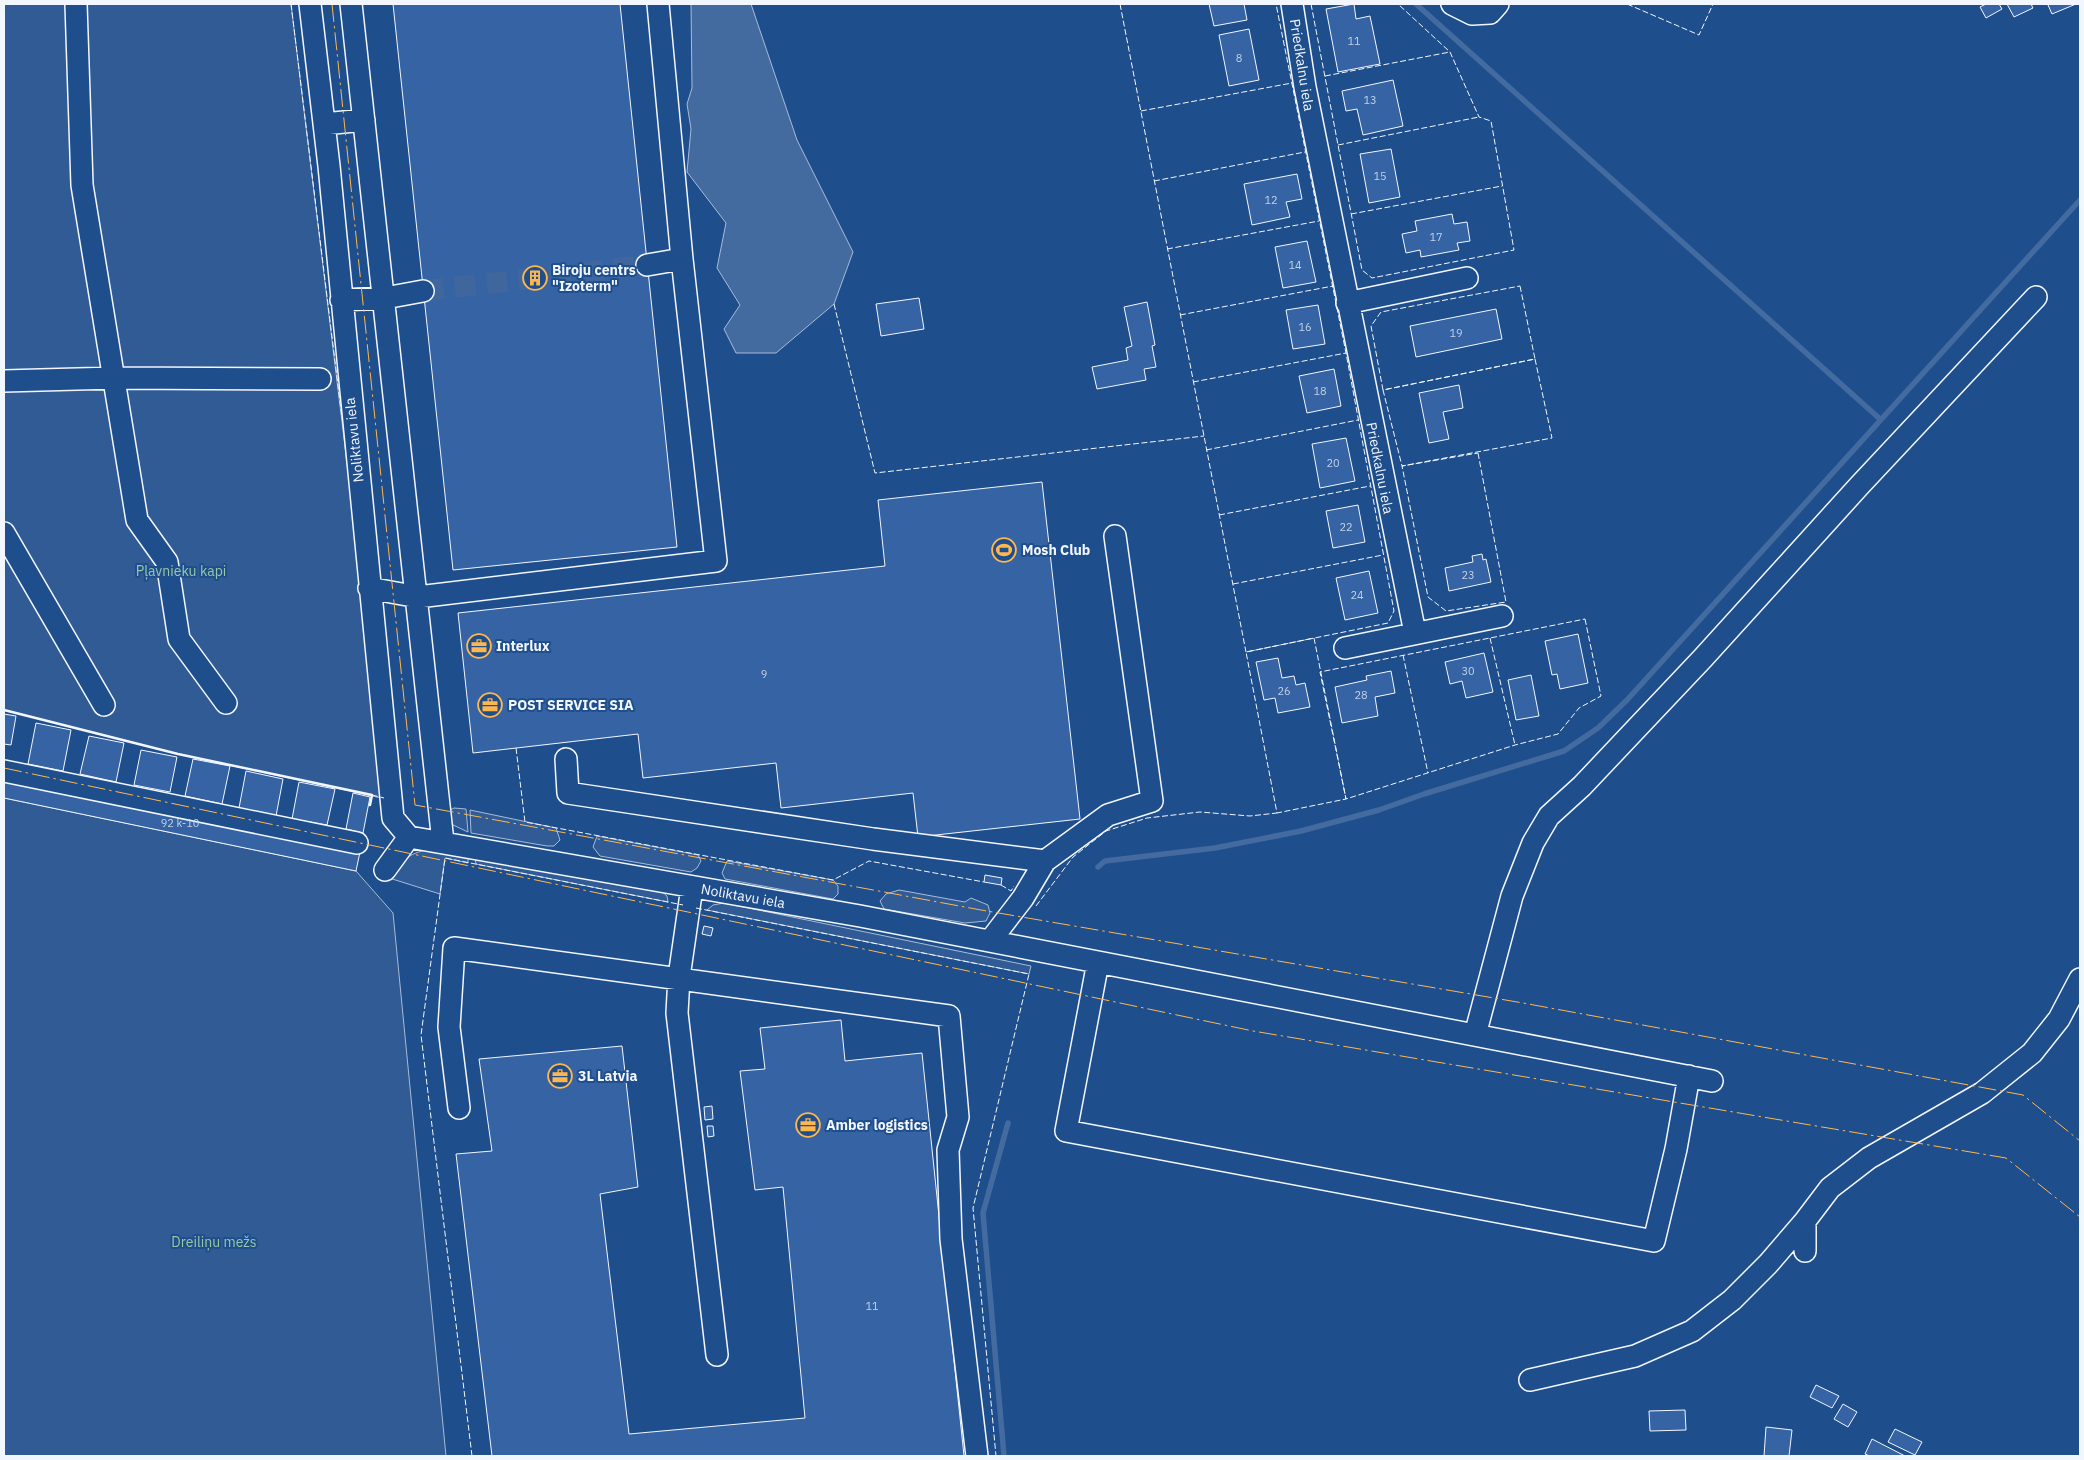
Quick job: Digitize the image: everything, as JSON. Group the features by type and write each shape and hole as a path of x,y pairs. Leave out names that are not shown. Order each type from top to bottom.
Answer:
{"street":[{"path":"76,4 82,185 137,520 167,562 179,639 226,703"},
{"name":"Noliktavu iela","path":"310,4 324,124 393,818 409,837 990,941 1712,1081"},
{"path":"351,4 418,597 443,842"},
{"path":"369,588 418,597 716,561 682,259 658,4"},
{"name":"Priedkalnu iela","path":"1292,4 1304,86 1415,633"},
{"path":"1452,4 1472,14 1490,13 1498,4"},
{"path":"324,124 364,120"},
{"path":"647,264 682,259"},
{"path":"1348,302 1467,278"},
{"path":"341,300 384,298 424,291"},
{"path":"1476,1035 1512,896 1533,843 1549,816 1582,786 1703,658 1859,486 2036,297"},
{"path":"4,381 114,378 320,379"},
{"path":"4,533 104,705"},
{"path":"990,941 1023,898 1045,861 1108,815 1152,802 1115,536"},
{"path":"1346,648 1502,616"},
{"path":"566,758 568,793 872,839 1045,861"},
{"path":"4,772 357,844"},
{"path":"385,870 409,837"},
{"path":"692,887 679,977 677,1014 717,1355"},
{"path":"459,1108 449,1027 454,948 679,977 949,1016 958,1117 948,1150 951,1239 977,1456"},
{"path":"1098,962 1066,1131 1654,1240 1676,1149 1689,1076"},
{"path":"1530,1380 1635,1356 1692,1331 1732,1300 1768,1264 1830,1188 1869,1158 1982,1093 2032,1053 2059,1019 2080,978"},
{"path":"1805,1221 1805,1251"}],"green space":[{"name":"Pļavnieku kapi","path":"4,4 291,4 382,750 386,799 178,754 4,710"},
{"name":"Dreiliņu mežs","path":"4,798 356,871 393,913 446,1456 4,1456"},
{"path":"454,808 466,809 468,832 451,824 450,810"},
{"path":"470,810 556,828 560,840 554,846 547,846 471,833"},
{"path":"597,836 698,855 701,861 697,868 691,872 600,856 593,847"},
{"path":"434,849 468,857 468,863 445,858 440,894 386,877 412,855"},
{"path":"475,857 660,890 667,896 668,902 476,864"},
{"path":"727,861 833,880 838,886 838,894 833,899 725,879 722,873"},
{"path":"899,890 965,902 971,898 988,905 990,913 986,921 965,923 884,909 880,901 886,894"},
{"path":"724,903 1031,966 1029,974 707,910 713,905"}],"shaded area":[{"path":"691,4 751,4 797,140 853,252 834,304 776,353 736,353 724,329 740,305 717,268 726,223 687,172 691,129 687,104 692,88"}],"building":[{"name":"Biroju centrs \"Izoterm\"","path":"393,4 620,4 677,547 453,570"},
{"path":"1209,4 1244,4 1247,20 1214,26"},
{"path":"1354,4 1356,19 1370,16 1380,64 1338,72 1326,9"},
{"path":"1986,4 1999,4 2002,9 1986,18 1980,7"},
{"path":"2007,4 2031,4 2033,8 2014,17"},
{"path":"2076,4 2052,14 2048,5"},
{"path":"1249,29 1259,80 1229,86 1219,35"},
{"path":"1393,80 1403,126 1363,135 1357,109 1346,111 1342,91"},
{"path":"1391,149 1400,197 1369,203 1360,154"},
{"path":"1297,174 1302,199 1286,202 1290,217 1252,225 1244,184"},
{"path":"1452,214 1454,224 1467,222 1470,241 1457,243 1459,250 1421,257 1420,250 1406,253 1402,234 1417,231 1415,221"},
{"path":"1307,241 1316,282 1283,288 1275,247"},
{"path":"919,298 924,329 881,336 876,304"},
{"path":"1147,302 1155,345 1152,346 1156,367 1144,369 1146,380 1097,389 1092,367 1128,360 1126,348 1132,346 1124,307"},
{"path":"1318,305 1325,344 1293,349 1286,310"},
{"path":"1496,309 1502,339 1416,357 1410,326"},
{"path":"1334,369 1341,406 1307,413 1299,376"},
{"path":"1459,385 1463,408 1443,412 1449,439 1429,443 1419,393"},
{"path":"1346,438 1355,481 1320,488 1312,444"},
{"path":"1042,482 1080,819 918,837 913,793 781,808 776,763 643,778 638,734 473,753 458,613 885,566 878,500"},
{"path":"1358,505 1365,542 1333,548 1326,511"},
{"path":"1482,554 1483,560 1486,559 1491,582 1449,591 1445,568 1473,562 1472,556"},
{"path":"1369,571 1378,613 1345,620 1336,578"},
{"path":"1578,634 1588,683 1560,689 1557,674 1552,675 1545,641"},
{"path":"1484,653 1493,692 1466,698 1462,681 1450,684 1445,662"},
{"path":"1278,658 1282,678 1294,676 1296,685 1305,683 1310,707 1278,713 1275,698 1264,700 1256,662"},
{"path":"1391,671 1395,693 1375,697 1378,716 1342,723 1335,687 1367,680 1366,676"},
{"path":"1531,675 1539,716 1516,720 1508,680"},
{"path":"4,714 16,716 11,745 4,744"},
{"path":"36,723 71,730 63,771 28,764"},
{"path":"89,736 124,743 116,782 80,774"},
{"path":"141,750 177,757 170,792 134,785"},
{"path":"193,759 230,766 222,804 185,796"},
{"path":"246,771 283,779 276,816 239,808"},
{"path":"4,775 361,847 356,871 4,798"},
{"path":"299,782 335,789 327,825 292,819"},
{"path":"353,793 370,797 363,833 346,829"},
{"path":"985,875 1002,878 1001,885 984,882"},
{"path":"704,926 713,928 711,936 702,934"},
{"path":"841,1020 845,1061 922,1053 964,1456 492,1456 456,1154 492,1151 479,1059 622,1046 638,1187 600,1194 629,1434 805,1418 783,1187 755,1190 740,1071 765,1069 760,1028"},
{"path":"712,1106 713,1119 705,1120 704,1107"},
{"path":"707,1126 713,1126 714,1136 708,1137"},
{"path":"1816,1385 1839,1396 1832,1408 1810,1397"},
{"path":"1843,1404 1857,1412 1848,1427 1834,1419"},
{"path":"1685,1410 1686,1430 1650,1431 1649,1411"},
{"path":"1766,1427 1792,1430 1789,1456 1764,1456"},
{"path":"1895,1429 1922,1442 1915,1455 1888,1442"},
{"path":"1872,1439 1905,1456 1870,1456 1865,1454"}],"waterway":[{"path":"1416,4 1880,419"},
{"path":"1098,867 1105,861 1215,848 1301,831 1379,810 1424,794 1564,751 1598,728 1627,700 2080,200"},
{"path":"1004,1456 983,1213 1008,1123"}],"tunnel":[{"path":"423,291 647,265"}],"fence":[{"path":"291,4 342,418"},
{"path":"1120,4 1246,652 1388,623 1394,611 1346,353 1276,4"},
{"path":"1311,4 1362,270 1372,278 1514,250 1491,121 1479,117 1450,52 1398,4"},
{"path":"1627,4 1699,35 1713,4"},
{"path":"1325,76 1450,52"},
{"path":"1141,111 1292,83"},
{"path":"1338,145 1479,117"},
{"path":"1154,181 1305,152"},
{"path":"1351,214 1502,186"},
{"path":"1167,249 1319,221"},
{"path":"1180,315 1333,286"},
{"path":"1520,286 1535,359 1383,390 1371,326 1381,312 1520,286"},
{"path":"834,304 875,473 1204,436"},
{"path":"1193,382 1346,353"},
{"path":"1535,359 1552,438 1402,466 1383,390 1535,359"},
{"path":"1206,450 1358,420"},
{"path":"1478,453 1506,602 1446,611 1428,597 1402,466 1478,453"},
{"path":"1219,515 1370,486"},
{"path":"1233,584 1383,555"},
{"path":"1585,619 1601,696 1579,708 1558,734 1515,745 1346,799 1320,672 1585,619"},
{"path":"1314,638 1346,799 1277,813 1246,652 1314,638"},
{"path":"1490,638 1515,745"},
{"path":"1403,655 1428,773"},
{"path":"516,748 525,822 833,880 869,861 984,882"},
{"path":"372,795 384,798"},
{"path":"1036,906 1073,857 1106,831 1147,818 1200,812 1250,816 1277,813"},
{"path":"472,1456 421,1035 445,858 683,905"},
{"path":"1001,885 1011,891 1014,886"},
{"path":"696,908 1029,974 973,1208 996,1456"}],"wall":[{"path":"4,710 178,754 372,795 370,805"}],"power":[{"path":"332,4 415,805 981,910 1523,1003 2023,1095 2080,1141"},
{"path":"4,768 1253,1031 2006,1158 2080,1217"}],"place":[{"name":"Biroju centrs \"Izoterm\"","path":"535,278"},
{"name":"Mosh Club","path":"1004,550"},
{"name":"Interlux","path":"479,646"},
{"name":"POST SERVICE SIA","path":"490,705"},
{"name":"3L Latvia","path":"560,1076"},
{"name":"Amber logistics","path":"808,1125"}]}
